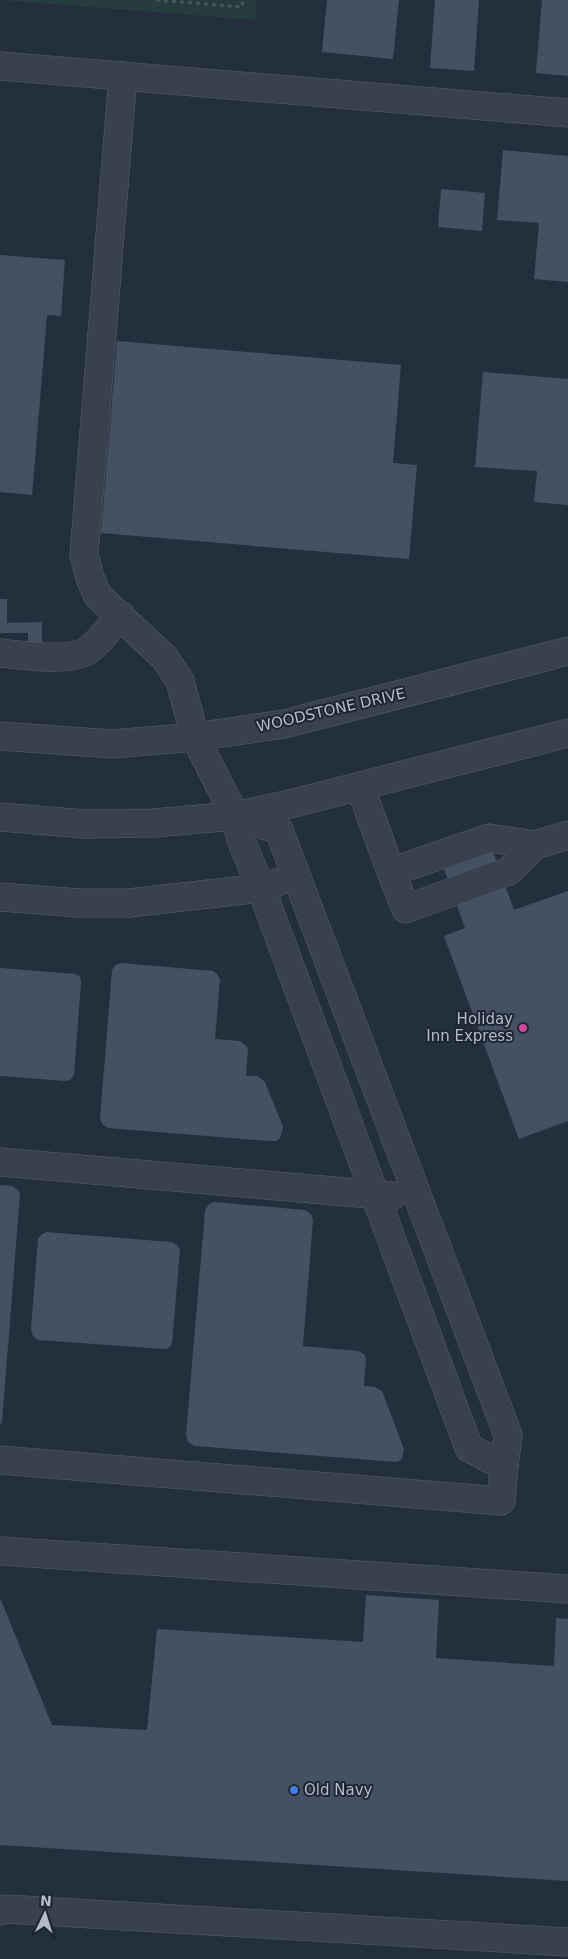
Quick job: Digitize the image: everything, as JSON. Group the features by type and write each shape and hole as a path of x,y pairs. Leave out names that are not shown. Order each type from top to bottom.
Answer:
{"street":[{"path":"0,66 568,113"},
{"path":"123,76 84,555 90,578 98,596 165,658 180,681 195,737 235,816 240,840 261,888 469,1448 504,1466"},
{"path":"0,653 54,658 84,653 97,642 120,616"},
{"name":"WOODSTONE DRIVE","path":"0,736 112,744 195,737 284,724 568,651"},
{"path":"0,817 85,824 154,823 235,816 567,739"},
{"path":"360,786 406,909 509,871 534,845"},
{"path":"0,1460 501,1500 508,1436 279,830 235,816"},
{"path":"391,872 489,838 534,845 568,835"},
{"path":"0,897 79,903 129,903 261,888 296,876"},
{"path":"350,1126 386,1114"},
{"path":"0,1162 418,1198"},
{"path":"0,1551 568,1589"},
{"path":"0,1911 6,1909 568,1942"}],"path":[{"path":"156,0 242,7 243,0"}],"green space":[{"path":"0,0 257,0 255,20"}],"building":[{"path":"327,0 399,0 393,59 322,52"},
{"path":"435,0 479,0 474,71 430,68"},
{"path":"542,0 568,0 568,76 536,73"},
{"path":"503,150 568,156 568,282 534,279 539,223 497,220"},
{"path":"441,189 485,193 482,231 438,227"},
{"path":"0,255 65,260 61,316 47,315 32,495 0,492"},
{"path":"117,341 401,365 393,463 417,465 409,559 101,533"},
{"path":"483,372 568,379 568,505 534,502 537,471 475,467"},
{"path":"0,599 7,599 7,623 42,622 42,642 28,642 28,633 0,633"},
{"name":"Holiday Inn Express","path":"493,852 514,910 568,891 568,1121 519,1139 444,936 465,928 444,869"},
{"path":"121,963 213,971 217,974 220,979 215,1039 240,1041 248,1048 246,1076 258,1076 265,1082 283,1127 280,1138 276,1141 270,1141 108,1128 103,1125 100,1119 112,970 115,965"},
{"path":"0,968 75,974 80,977 74,1075 70,1080 0,1076"},
{"path":"0,1185 12,1186 18,1190 20,1195 2,1422 0,1425"},
{"path":"214,1202 305,1210 311,1214 313,1220 303,1346 358,1351 364,1354 366,1359 364,1386 375,1387 382,1391 404,1449 402,1459 397,1462 195,1446 188,1442 186,1435 205,1211 208,1205"},
{"path":"46,1232 171,1242 177,1245 180,1250 172,1343 169,1348 38,1340 33,1336 31,1329 38,1239"},
{"path":"366,1595 439,1600 436,1658 554,1666 556,1618 568,1619 568,1881 0,1845 0,1598 52,1725 147,1730 157,1629 363,1642"}],"place":[{"name":"Holiday Inn Express","path":"523,1028"},
{"name":"Old Navy","path":"294,1790"}]}
